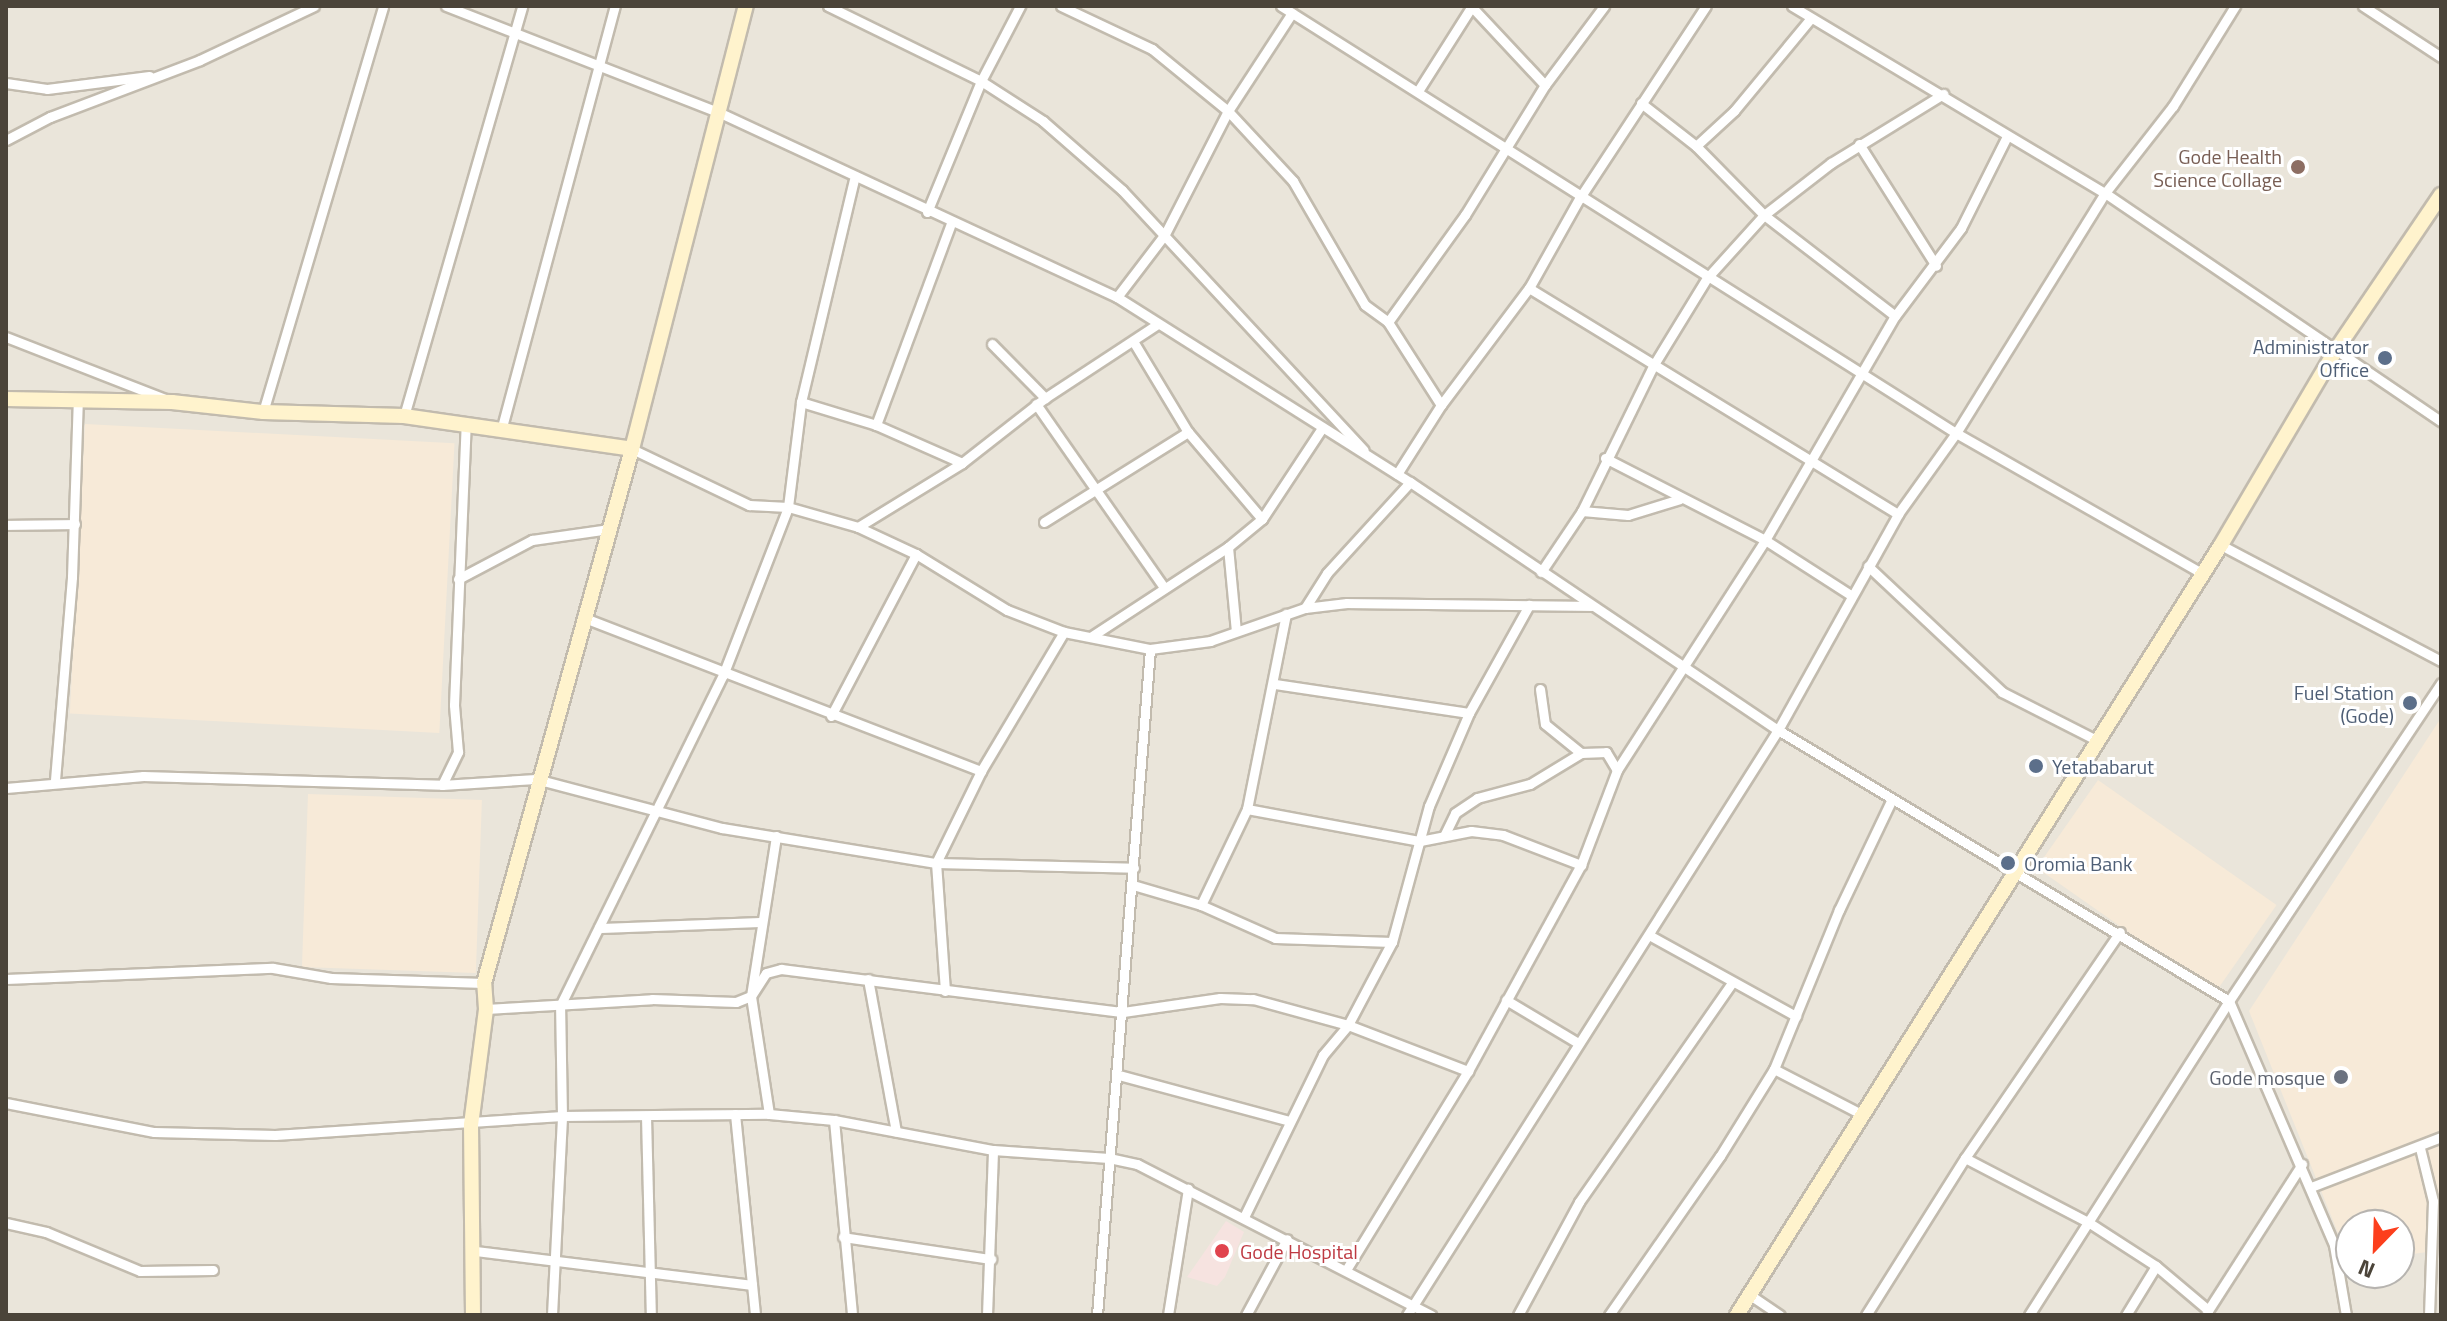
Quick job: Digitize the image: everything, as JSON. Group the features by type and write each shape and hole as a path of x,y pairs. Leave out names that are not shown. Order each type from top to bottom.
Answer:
{"street":[{"path":"6,140 50,117 168,73 314,6"},
{"path":"263,412 383,6"},
{"path":"446,6 598,62 716,111 854,180 1117,297 1156,325 1410,482 1778,730 1891,801 2120,932 2229,1001 2302,1164 2334,1245 2346,1315"},
{"path":"404,416 522,6"},
{"path":"502,427 615,6"},
{"path":"473,1315 476,1251 471,1125 486,1009 484,983 536,779 632,449 716,111 746,6"},
{"path":"828,6 981,81 1043,121 1165,234 1374,461"},
{"path":"927,212 981,81 1020,6"},
{"path":"1061,6 1152,49 1228,111 1293,181 1365,305 1388,322 1441,405"},
{"path":"1281,6 1509,146 1579,199 1956,433 2201,573"},
{"path":"1418,91 1471,6 1545,85"},
{"path":"1388,322 1509,146 1545,85 1604,6"},
{"path":"1397,474 1441,405 1529,288 1579,199 1706,6"},
{"path":"1792,6 2105,193 2334,353 2441,421"},
{"path":"1410,1310 1778,730 1849,594 1898,514 1956,433 2105,193 2173,106 2235,6"},
{"path":"2363,6 2441,57"},
{"path":"1117,297 1165,234 1228,111 1292,13"},
{"path":"1696,146 1734,111 1810,19"},
{"path":"6,83 47,89 168,73"},
{"path":"1541,572 1582,511 1605,458 1653,366 1707,278 1764,215 1859,144 1943,94"},
{"path":"1641,103 1696,146 1764,215 1895,316"},
{"path":"1346,1270 1468,1071 1581,865 1617,770 1686,668 1765,540 1864,375 1895,316 1936,266 2007,136"},
{"path":"1859,144 1936,266"},
{"path":"552,1315 562,1116 560,1006 658,813 723,675 788,507 801,402 854,180"},
{"path":"1737,1315 2221,545 2334,353 2441,195"},
{"path":"876,425 951,223"},
{"path":"1529,288 1898,514"},
{"path":"858,527 962,463 1040,401 1156,325"},
{"path":"6,337 172,402"},
{"path":"1133,341 1188,432 1262,519"},
{"path":"992,344 1040,401 1163,586"},
{"path":"6,399 172,402 263,412 404,416 502,427 632,449 741,502 788,507 858,527 916,554 1007,610 1064,632 1150,649 1174,649 1305,608 1347,603 1595,606"},
{"path":"55,780 75,524 78,400"},
{"path":"801,402 876,425 962,463"},
{"path":"442,785 458,752 458,579 466,422"},
{"path":"1092,636 1163,586 1228,547 1262,519 1322,428"},
{"path":"1044,522 1188,432"},
{"path":"1605,458 1765,540 1849,594"},
{"path":"1305,608 1327,573 1410,482"},
{"path":"1582,511 1628,515 1680,499"},
{"path":"6,525 75,524"},
{"path":"458,579 532,540 609,529"},
{"path":"2221,545 2441,661"},
{"path":"1228,547 1236,631"},
{"path":"831,716 916,554"},
{"path":"1868,566 2002,692 2098,741"},
{"path":"1244,1217 1323,1055 1348,1025 1392,942 1429,806 1469,713 1529,605"},
{"path":"1201,905 1247,809 1275,684 1286,614"},
{"path":"582,617 723,675 981,771"},
{"path":"945,991 936,863 981,771 1064,632"},
{"path":"1097,1315 1119,1075 1150,649"},
{"path":"2029,1315 2229,1001 2441,683"},
{"path":"1275,684 1469,713"},
{"path":"1540,689 1545,724 1581,753"},
{"path":"1444,836 1455,813 1477,798 1530,784 1581,753 1606,752 1617,770"},
{"path":"6,788 55,780 158,776 442,785 536,779 658,813 936,863 1134,868"},
{"path":"1609,1315 1734,1135 1774,1069 1891,801"},
{"path":"1247,809 1420,841 1471,831 1503,835 1581,865"},
{"path":"769,1114 751,996 776,836"},
{"path":"1133,885 1201,905 1275,938 1392,942"},
{"path":"599,928 762,922"},
{"path":"1866,1315 1965,1158 2120,932"},
{"path":"1649,935 1796,1016"},
{"path":"6,979 273,968 331,978 484,983"},
{"path":"486,1009 652,999 724,1003 751,996 771,970 868,979 1123,1012 1220,998 1253,999 1348,1025 1468,1071"},
{"path":"868,979 896,1131"},
{"path":"1518,1315 1579,1202 1732,983"},
{"path":"1506,1000 1578,1043"},
{"path":"1774,1069 1861,1114"},
{"path":"1119,1075 1289,1121"},
{"path":"6,1103 154,1132 275,1135 471,1125 562,1116 769,1114 834,1120 993,1150 1109,1158 1137,1164 1346,1270 1410,1310 1431,1315"},
{"path":"735,1114 755,1315"},
{"path":"646,1116 651,1315"},
{"path":"834,1120 852,1315"},
{"path":"2311,1187 2420,1148 2441,1137"},
{"path":"2420,1148 2433,1201 2429,1315"},
{"path":"987,1315 993,1150"},
{"path":"1965,1158 2088,1222 2156,1266 2207,1312 2302,1164"},
{"path":"1168,1315 1188,1189"},
{"path":"6,1223 46,1232 140,1271 213,1270"},
{"path":"843,1237 991,1259"},
{"path":"1246,1315 1287,1239"},
{"path":"476,1251 649,1276 752,1285"},
{"path":"2126,1315 2156,1266"},
{"path":"1750,1295 1780,1315"}],"shaded area":[{"path":"6,6 2441,6 2441,1315 6,1315"},
{"path":"85,424 454,443 439,733 70,714"},
{"path":"2441,718 2441,1250 2415,1254 2415,1209 2335,1209 2335,1226 2249,1011"},
{"path":"2098,780 2277,905 2215,993 2037,868"},
{"path":"308,794 482,800 476,973 302,967"},
{"name":"Gode Hospital","path":"1226,1221 1244,1232 1225,1277 1217,1286 1187,1277"}],"place":[{"name":"Gode Health Science Collage","path":"2298,167"},
{"name":"Administrator Office","path":"2385,358"},
{"name":"Fuel Station (Gode)","path":"2410,703"},
{"name":"Yetababarut","path":"2036,766"},
{"name":"Oromia Bank","path":"2008,863"},
{"name":"Gode mosque","path":"2341,1077"},
{"name":"Gode Hospital","path":"1222,1251"}]}
